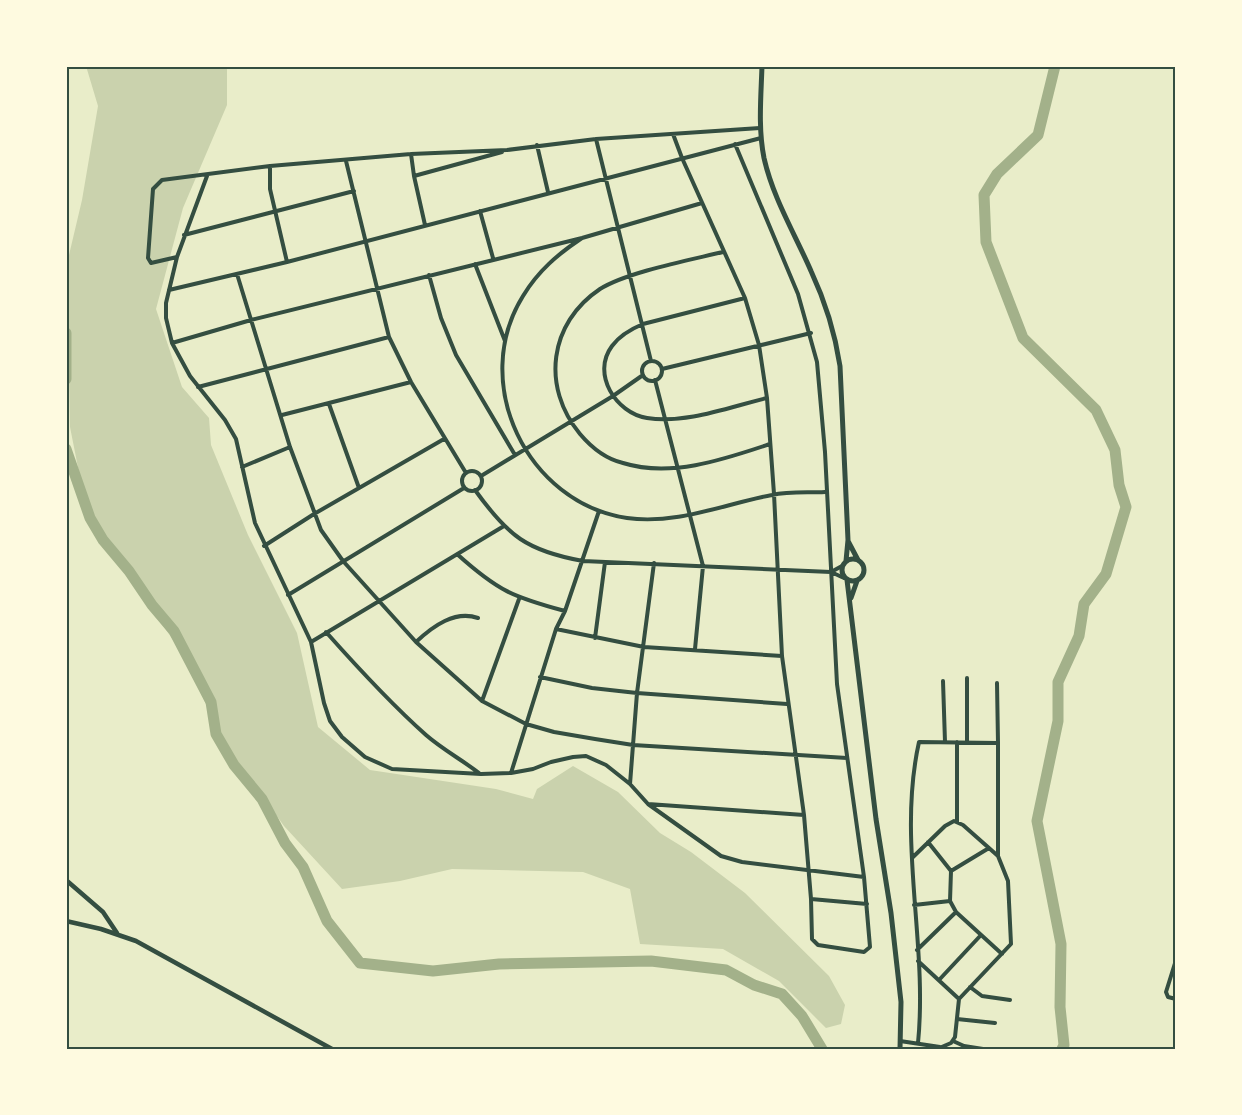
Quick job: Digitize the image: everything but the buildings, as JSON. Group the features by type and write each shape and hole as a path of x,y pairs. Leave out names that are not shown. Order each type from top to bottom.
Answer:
{"main road":[{"path":"762,66 760,128 764,160 778,199 812,272 829,316 840,366 848,540 846,561 842,566 851,598 868,760 891,914 901,1002 899,1049"},
{"path":"848,540 864,570 857,581 851,598"},
{"path":"846,561 858,560"},
{"path":"846,579 857,581"}],"street":[{"path":"414,176 507,150 536,145 760,128"},
{"path":"673,134 744,298 759,345 767,398 782,656 787,704 804,815 814,942 864,952 870,947 867,904 837,684 820,382 811,333 798,294 734,144"},
{"path":"169,290 286,262 366,239 761,138"},
{"path":"596,139 651,361"},
{"path":"536,145 548,192"},
{"path":"177,257 154,263 148,261 153,188 162,180 207,176 270,166 346,162 411,154 507,150"},
{"path":"411,154 425,225"},
{"path":"346,162 389,337 411,382 466,473"},
{"path":"270,166 270,189 286,262"},
{"path":"207,176 184,235 169,290 166,318 172,343 198,387 230,428 240,452 248,499 264,546 311,642 330,721 342,737 365,758 392,769 481,774 511,773 534,769 573,757 586,756 606,765 630,784 648,804 721,856 742,862 864,877"},
{"path":"184,235 354,191"},
{"path":"172,343 251,320 476,264 493,258 582,238 702,203"},
{"path":"480,211 493,258"},
{"path":"582,238 556,256 540,272 522,297 513,316 506,342 503,376 506,403 513,428 524,450 553,482 599,511 644,520 688,516 774,494 825,492"},
{"path":"723,252 631,277 602,288 578,310 566,328 556,351 555,380 559,400 570,422 595,449 622,463 656,468 692,466 770,444"},
{"path":"476,264 506,342"},
{"path":"237,274 265,369 282,415 290,447 314,514 328,540 343,561 416,642 482,700 526,724 554,732 633,745 755,754 795,754 847,758"},
{"path":"429,275 441,318 456,355 515,456"},
{"path":"744,298 643,324 629,330 621,337 607,356 604,371 613,396 627,410 637,416 667,420 767,398"},
{"path":"662,369 811,333"},
{"path":"198,387 389,337"},
{"path":"651,361 658,363 662,369 660,376 655,380 648,380 643,375 643,366 651,361"},
{"path":"481,476 613,396 643,375"},
{"path":"655,380 667,420 688,516 703,566 695,649"},
{"path":"282,415 411,382"},
{"path":"329,404 358,488"},
{"path":"264,546 314,514 444,439"},
{"path":"242,466 290,447"},
{"path":"464,488 462,478 466,473 472,470 481,476"},
{"path":"475,490 481,484 481,476"},
{"path":"288,595 464,488 475,490 504,526 532,547 554,556 583,561 831,572 846,579"},
{"path":"511,773 540,677 583,561 599,511"},
{"path":"311,642 504,526"},
{"path":"457,554 488,582 519,599 565,611"},
{"path":"595,638 605,562"},
{"path":"630,784 637,694 654,563"},
{"path":"831,572 842,566"},
{"path":"482,700 519,599"},
{"path":"416,642 440,624 460,615 478,618"},
{"path":"556,630 644,647 782,656"},
{"path":"326,632 372,684 407,717 428,736 481,774"},
{"path":"540,677 592,688 637,694 787,704"},
{"path":"967,678 967,743"},
{"path":"944,680 945,742"},
{"path":"953,1041 959,999 1011,944 1012,924 1008,880 998,856 997,683"},
{"path":"918,1043 921,997 912,858 913,782 919,742 998,743"},
{"path":"957,742 957,822"},
{"path":"648,804 804,815"},
{"path":"912,858 950,822 957,822 998,856"},
{"path":"928,842 951,871 950,901 956,912 1002,954"},
{"path":"951,871 989,848"},
{"path":"66,880 103,912 117,933"},
{"path":"812,899 867,904"},
{"path":"914,905 950,901"},
{"path":"917,950 956,912"},
{"path":"66,921 117,933 201,976 332,1049"},
{"path":"939,980 981,935"},
{"path":"1176,960 1166,992 1168,997 1176,999"},
{"path":"918,961 959,999"},
{"path":"970,987 984,997 1010,1000"},
{"path":"957,1019 995,1024"},
{"path":"900,1041 938,1048 953,1041 973,1048 983,1049"}],"green space":[{"path":"86,66 227,66 227,105 183,208 156,309 182,387 209,418 211,445 248,535 297,633 318,727 370,770 496,789 533,799 537,789 573,766 618,792 660,833 691,852 745,893 829,976 845,1005 841,1024 826,1028 779,981 723,949 640,944 630,889 583,872 452,869 400,881 342,889 284,826 221,738 184,655 89,523 70,427 68,328 69,255 82,200 98,106"}],"waterway":[{"path":"1055,66 1038,135 997,174 984,195 986,242 1023,338 1096,410 1115,450 1119,485 1126,507 1106,574 1084,604 1079,636 1058,682 1058,721 1037,821 1061,944 1060,1007 1064,1045 1062,1049"},
{"path":"66,333 66,379"},
{"path":"66,449 90,518 103,540 174,631 211,702 216,734 234,765 262,799 285,843 303,867 327,921 360,963 433,971 499,964 651,961 726,970 754,985 782,994 802,1016 822,1049"}]}
